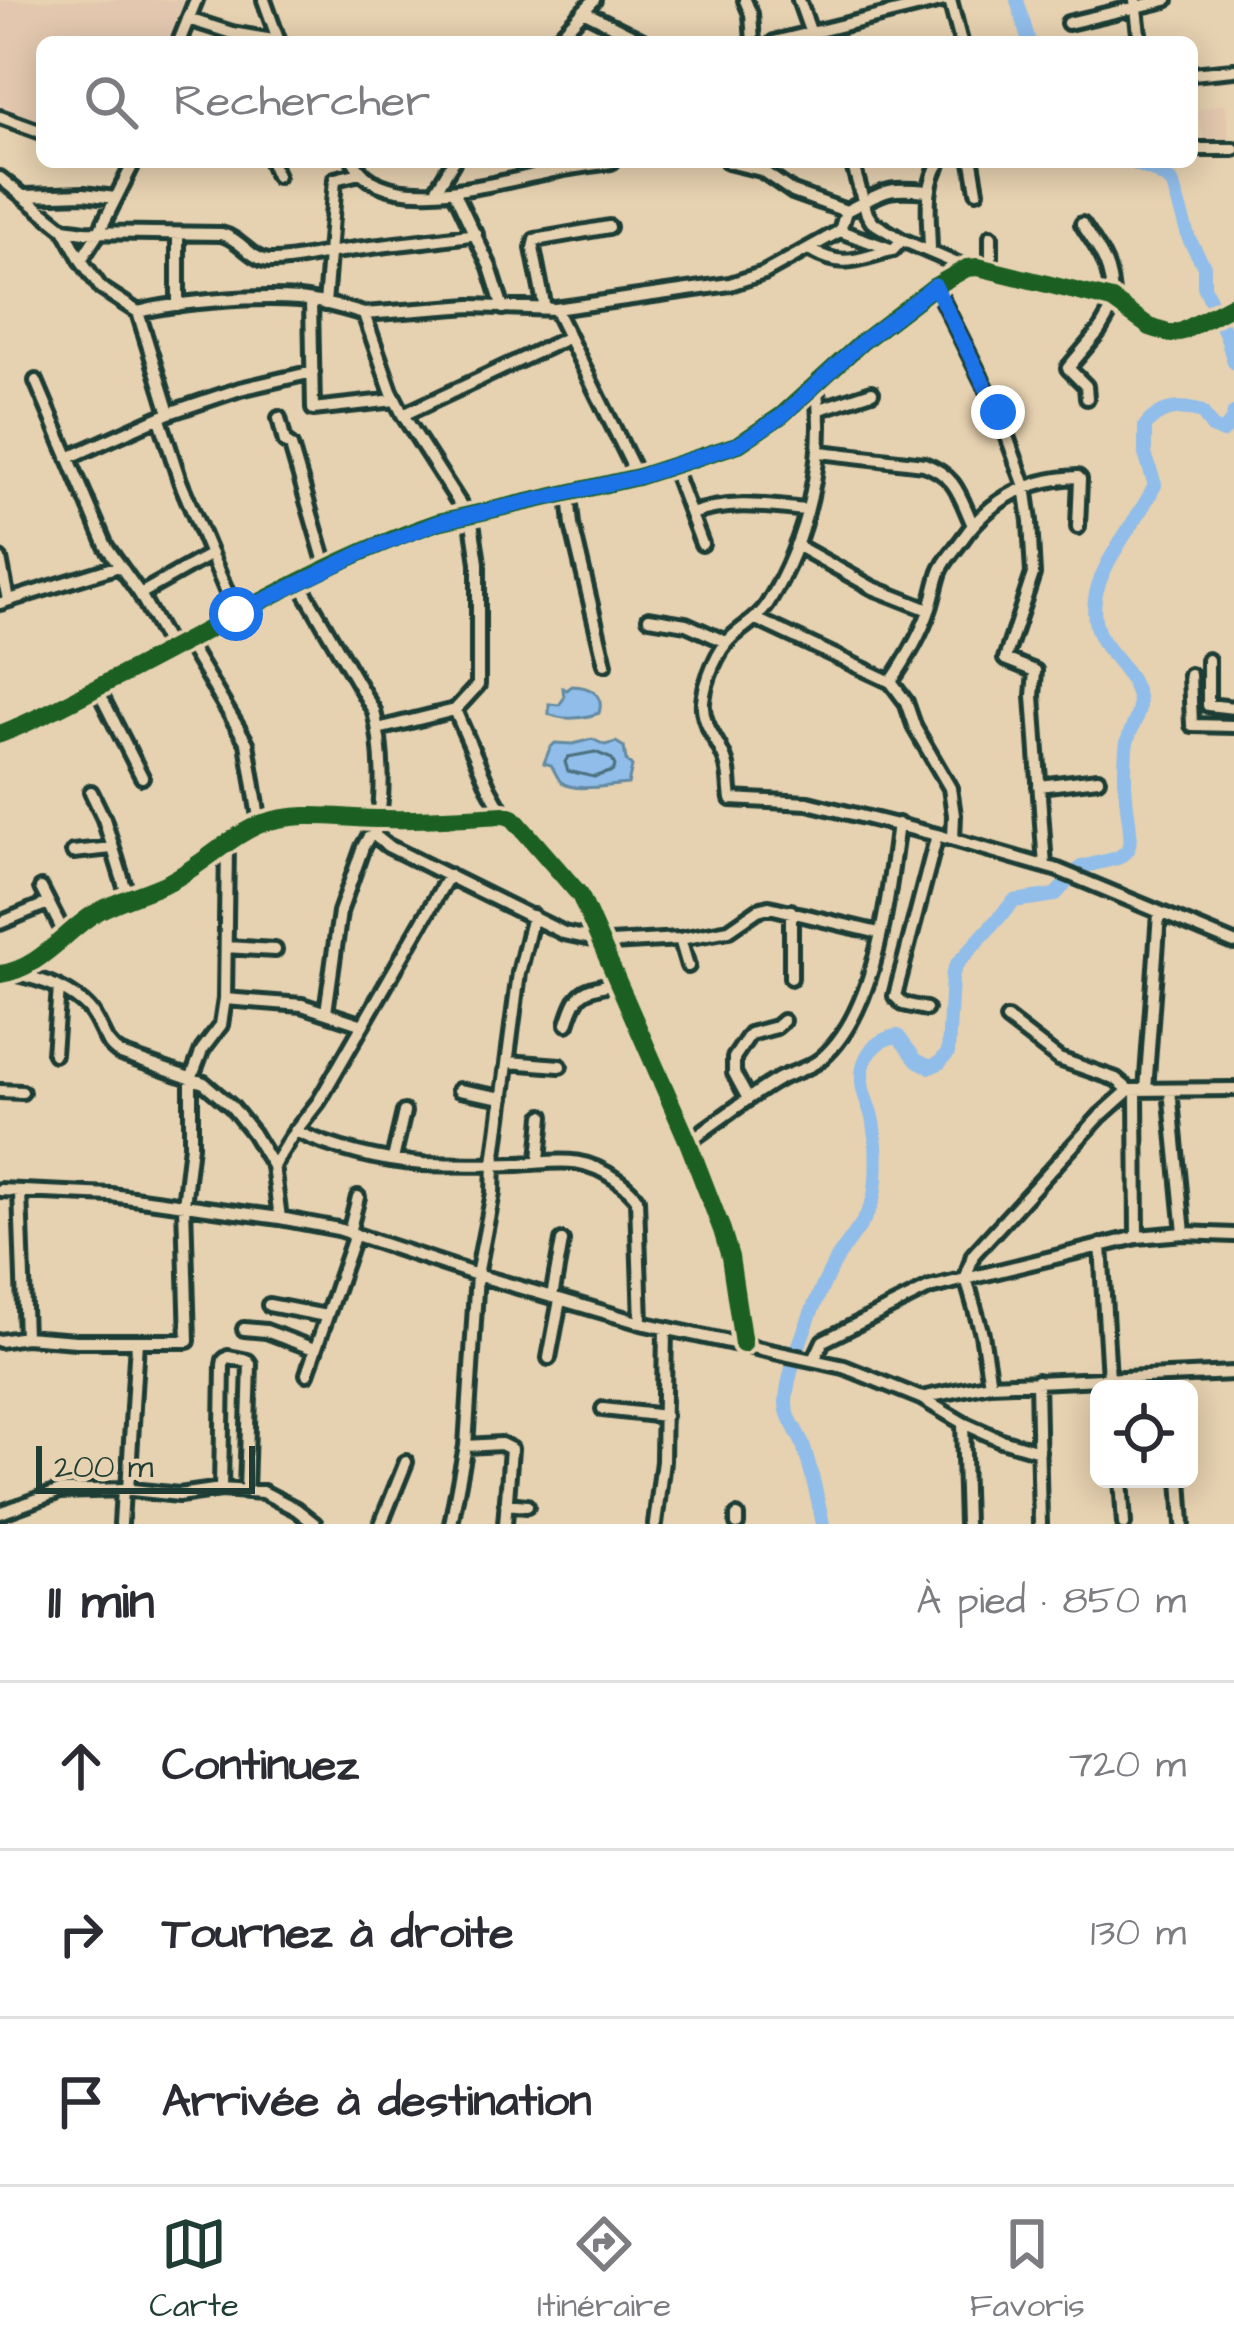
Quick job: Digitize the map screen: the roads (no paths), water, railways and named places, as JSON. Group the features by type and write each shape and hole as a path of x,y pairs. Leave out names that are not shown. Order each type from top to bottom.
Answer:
{"street":[{"path":"181,36 196,0"},
{"path":"264,0 277,36"},
{"path":"560,36 594,0"},
{"path":"745,0 752,36"},
{"path":"799,0 812,36"},
{"path":"818,36 895,6 948,0 959,36"},
{"path":"1068,23 1166,0"},
{"path":"1136,4 1139,36"},
{"path":"583,11 633,36"},
{"path":"188,19 242,36"},
{"path":"1198,73 1234,70"},
{"path":"0,117 36,130"},
{"path":"1198,149 1234,149"},
{"path":"81,260 128,168"},
{"path":"274,168 277,176"},
{"path":"395,400 313,409 318,303 329,252 335,179 357,168 390,188 416,193 454,191 565,168"},
{"path":"435,192 449,168"},
{"path":"763,168 793,192 846,212"},
{"path":"854,168 872,222 897,245"},
{"path":"930,252 929,191 937,168"},
{"path":"973,168 977,191"},
{"path":"0,178 64,229 101,288 137,311 268,299 318,303 364,314 471,306 550,309 730,284 810,250 840,231 846,212 880,191 929,191"},
{"path":"454,191 476,234 503,308"},
{"path":"25,196 116,198"},
{"path":"1082,224 1107,264 1114,301 1099,332 1068,368 1086,386 1088,398"},
{"path":"609,227 535,240 533,248 550,309 638,477"},
{"path":"64,229 231,236 260,260 271,261 476,234"},
{"path":"840,231 930,252 967,268 1114,301 1150,327 1171,334 1234,304"},
{"path":"178,234 178,305"},
{"path":"991,236 991,270"},
{"path":"810,250 832,262 845,262 897,245"},
{"path":"0,734 299,582 411,532 638,477 720,452 782,416 862,342 935,286 967,268"},
{"path":"935,286 998,412 1024,486 1034,574 1005,658 1035,671 1045,866"},
{"path":"137,311 181,481 236,614"},
{"path":"364,314 395,400 467,515 478,563 478,685 455,710 378,729"},
{"path":"403,415 567,338"},
{"path":"68,458 240,389 313,372"},
{"path":"36,381 106,546 171,650"},
{"path":"816,383 820,452 796,544 766,606 726,642 702,707 727,763 730,799 808,802 953,839 1045,866 1234,943"},
{"path":"820,409 872,392"},
{"path":"279,418 327,569"},
{"path":"820,452 937,469 954,482 972,523"},
{"path":"673,467 702,544"},
{"path":"891,682 929,610 941,568 972,523 996,502 1024,486 1078,476 1078,526"},
{"path":"569,494 605,664"},
{"path":"691,514 716,505 806,510"},
{"path":"796,544 873,588 929,610"},
{"path":"140,594 211,554"},
{"path":"0,559 4,602 119,566"},
{"path":"299,582 368,697 378,729 380,820 344,897 326,1012"},
{"path":"650,618 686,624 726,642"},
{"path":"756,619 891,682 950,788 953,839"},
{"path":"187,642 247,743 260,824"},
{"path":"1208,660 1208,706 1234,708"},
{"path":"1190,674 1192,724 1234,726"},
{"path":"97,688 142,777"},
{"path":"455,710 504,815"},
{"path":"1039,786 1098,779"},
{"path":"91,792 128,897"},
{"path":"6,974 41,958 96,913 169,882 260,824 296,816 335,815 380,820 513,818 580,895 688,1142 730,1257 742,1344"},
{"path":"688,1142 784,1076 819,1061 839,1040 860,1005 886,907 898,824"},
{"path":"374,835 564,933 611,943 729,930 763,908 879,932"},
{"path":"926,1010 903,1004 895,996 937,835"},
{"path":"0,1341 25,1337 188,1341 184,1205 191,1145 191,1078 202,1050 221,1025 227,845"},
{"path":"73,852 112,848"},
{"path":"274,1166 319,1101 449,875"},
{"path":"41,888 65,935"},
{"path":"0,923 48,903"},
{"path":"791,911 791,978"},
{"path":"1137,1237 1137,1090 1159,914"},
{"path":"452,1524 466,1446 477,1275 493,1193 519,973 533,916"},
{"path":"680,939 688,966"},
{"path":"226,947 275,950"},
{"path":"6,974 42,979 89,1009 108,1047 210,1086 253,1132 274,1166 280,1218"},
{"path":"567,1024 581,992 616,982"},
{"path":"54,1054 59,988"},
{"path":"225,999 291,1003 363,1025"},
{"path":"1007,1018 1059,1059 1137,1090 1234,1089"},
{"path":"748,1099 734,1072 734,1058 750,1034 783,1021"},
{"path":"508,1062 560,1066"},
{"path":"459,1090 503,1098"},
{"path":"990,1384 966,1278 974,1255 1100,1115 1137,1090"},
{"path":"1170,1090 1184,1233"},
{"path":"0,1091 22,1092"},
{"path":"393,1159 404,1112"},
{"path":"539,1160 544,1116"},
{"path":"296,1131 347,1150 421,1164 589,1163 635,1194 641,1323"},
{"path":"0,1190 111,1195 280,1218 352,1233 641,1323 844,1367 921,1398 1001,1440 1039,1451"},
{"path":"20,1192 25,1337"},
{"path":"307,1375 352,1233 358,1197"},
{"path":"808,1359 823,1341 929,1288 1137,1237 1234,1235"},
{"path":"549,1358 562,1241"},
{"path":"1101,1245 1112,1380"},
{"path":"269,1305 326,1316"},
{"path":"655,1524 663,1461 665,1328"},
{"path":"244,1329 266,1331 314,1349"},
{"path":"121,1524 136,1341"},
{"path":"221,1489 223,1365 228,1357 250,1364 246,1490"},
{"path":"1191,1380 1234,1373"},
{"path":"1036,1381 1040,1524"},
{"path":"921,1398 990,1384 1090,1382"},
{"path":"603,1409 665,1416"},
{"path":"963,1423 966,1524"},
{"path":"466,1446 501,1444 511,1449 505,1524"},
{"path":"381,1524 406,1462"},
{"path":"1122,1488 1124,1524"},
{"path":"1181,1488 1184,1524"},
{"path":"0,1513 60,1491 178,1495 221,1489 263,1492 314,1524"},
{"path":"506,1504 527,1506"}],"water":[{"path":"563,688 594,692 600,701 599,713 574,718 549,714 549,704 559,705"},
{"path":"592,739 624,747 632,767 628,784 567,785 544,763 555,743"}],"waterway":[{"path":"1017,0 1027,36"},
{"path":"1146,168 1172,182 1189,239 1204,266 1204,286 1234,362"},
{"path":"823,1524 809,1463 786,1401 798,1350 820,1292 873,1200 876,1144 862,1086 864,1064 876,1045 898,1036 916,1060 930,1067 939,1063 948,1053 956,965 1014,901 1055,895 1081,867 1118,858 1128,850 1126,749 1139,704 1133,683 1097,630 1095,599 1112,555 1155,485 1145,454 1145,426 1164,411 1186,409 1202,412 1212,427 1223,432 1234,413"}]}
